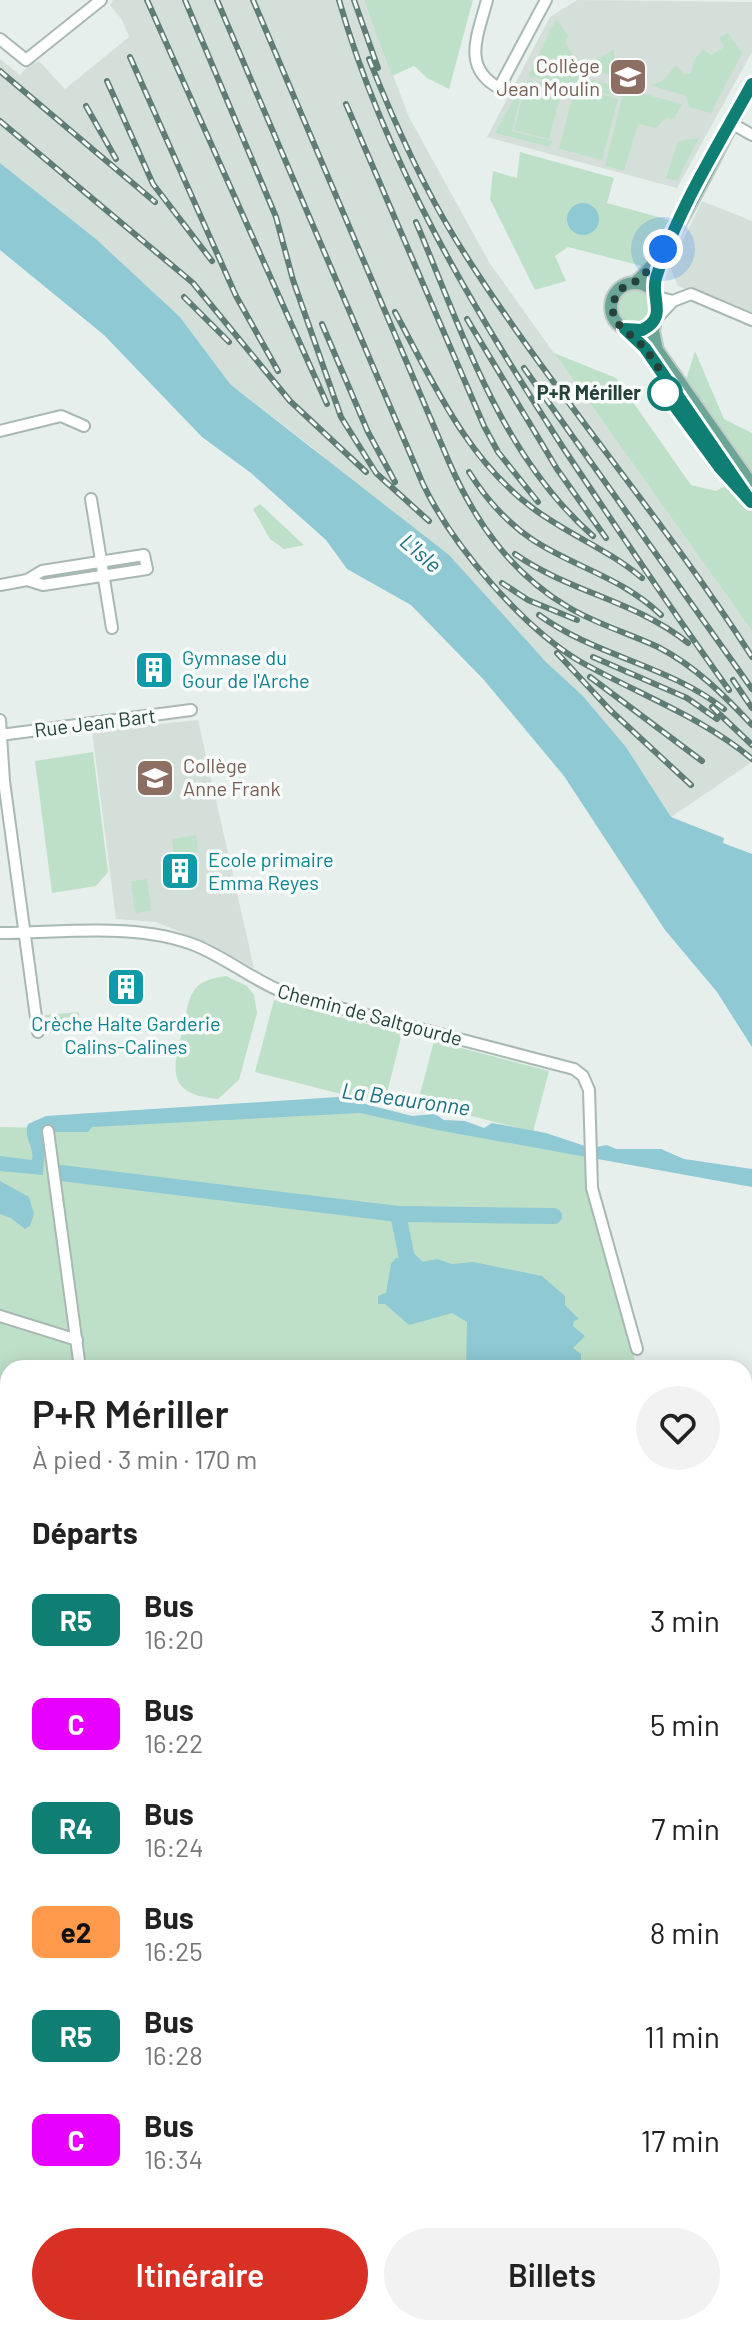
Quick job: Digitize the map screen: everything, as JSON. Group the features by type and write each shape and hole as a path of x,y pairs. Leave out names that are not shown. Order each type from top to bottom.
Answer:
{"main road":[{"path":"752,84 673,233 648,270 634,283 619,290 612,301 614,319 645,348 752,503"},
{"path":"673,233 655,294 653,338 657,350 752,485"},
{"path":"634,283 655,294"},
{"path":"625,329 642,330 655,320"}],"street":[{"path":"0,39 26,60 101,0"},
{"path":"487,0 478,34 476,65 483,79 499,88 546,0"},
{"path":"731,123 752,135"},
{"path":"655,294 673,301"},
{"path":"655,320 673,301 691,294 752,320"},
{"path":"0,431 61,416 84,426"},
{"path":"91,499 112,628"},
{"path":"0,585 27,580 42,571 144,555 147,569 44,585 27,580"},
{"path":"42,571 48,577 44,585"},
{"name":"Rue Jean Bart","path":"1,735 191,710"},
{"path":"0,720 4,781 28,933 38,1032"},
{"name":"Chemin de Saltgourde","path":"0,933 155,934 197,946 267,986 290,995 574,1069 583,1076 589,1090 588,1158 592,1188 637,1349"},
{"path":"48,1131 79,1360"},
{"path":"0,1316 77,1340"}],"shaded area":[{"path":"113,0 364,0 409,117 489,262 752,631 752,762 671,817 626,747 583,696 317,451 231,385 180,317 96,239 0,163 0,59 20,75 29,65 39,61 65,89 129,37 122,20 110,5"},
{"name":"Collège Jean Moulin","path":"577,0 752,2 752,52 677,188 487,137 550,17"},
{"path":"702,201 752,221 752,316 678,286 670,267"},
{"path":"198,720 254,968 210,944 156,922 116,919 92,731"}],"green space":[{"path":"364,0 473,0 449,89 427,78 414,66 392,76"},
{"path":"556,19 568,36 565,42 576,60 582,62 581,66 547,58 544,67 682,104 674,119 666,118 656,128 638,124 624,171 605,166 623,94 621,97 587,90 618,99 602,160 559,149 575,87 528,76"},
{"path":"728,33 742,53 711,113 689,107 686,96 650,85 663,81 676,65 684,74 691,74 694,60 703,49 711,55 724,47 719,38"},
{"path":"614,49 614,68 629,71 630,81 584,68"},
{"path":"525,79 512,131 552,141 550,147 495,133"},
{"path":"527,80 562,89 549,139 514,130"},
{"path":"699,138 677,181 666,178 678,141"},
{"path":"520,152 614,178 607,203 669,220 642,266 568,247 555,256 566,281 535,290 490,199 493,171 517,178"},
{"path":"634,290 647,295 652,308 647,321 634,326 621,321 616,308 621,295"},
{"path":"695,351 724,419 752,433 752,631 554,353 616,378 691,485 716,491 751,471 686,380"},
{"path":"260,504 304,545 284,549 270,539 253,509"},
{"path":"93,752 108,872 96,886 52,893 35,761"},
{"path":"196,835 198,851 174,855 172,839"},
{"path":"147,879 151,911 135,913 131,881"},
{"path":"226,976 247,986 254,995 257,1013 239,1080 218,1099 189,1092 181,1086 176,1068 193,992 203,982"},
{"path":"274,1000 402,1033 384,1105 255,1072"},
{"path":"79,1012 80,1030 47,1033 45,1015"},
{"path":"434,1041 549,1071 533,1132 418,1102"},
{"path":"356,1112 584,1154 590,1190 635,1360 0,1360 0,1127 56,1128"}],"water":[{"name":"L'Isle","path":"0,163 96,239 180,317 231,385 449,555 546,662 583,696 626,747 671,817 724,838 723,843 752,854 752,1047 717,992 665,930 564,776 484,680 411,605 347,569 326,540 251,473 202,437 104,335 0,250"},
{"path":"583,203 594,208 599,219 594,230 583,235 572,230 567,219 572,208"},
{"path":"338,1097 412,1116 435,1114 444,1120 465,1121 484,1128 492,1123 546,1133 591,1148 607,1145 616,1149 661,1149 684,1159 752,1169 752,1187 437,1130 360,1113 92,1127 88,1132 50,1132 45,1140 43,1175 0,1171 0,1156 32,1160 28,1124 46,1116"},
{"path":"0,1181 29,1197 34,1214 30,1226 25,1229 0,1214"},
{"path":"396,1258 422,1262 437,1259 452,1264 473,1262 542,1276 565,1296 565,1305 579,1319 574,1321 573,1326 585,1336 573,1348 581,1354 581,1360 466,1360 467,1322 452,1313 409,1325 385,1304 378,1304 378,1296 386,1293 391,1264"}],"waterway":[{"path":"56,576 87,571"},
{"name":"La Beauronne","path":"61,1173 398,1214 407,1258 423,1273"},
{"name":"La Beauronne","path":"398,1214 554,1216"}],"railway":[{"path":"147,0 327,404"},
{"path":"185,0 276,217 293,280 341,417 376,473 429,521"},
{"path":"217,0 423,484 452,533 513,607 559,647 581,662 691,718 752,759"},
{"path":"253,0 449,462 483,525 512,562 548,593 568,607 672,655 708,682 752,725"},
{"path":"339,0 381,119 407,177 465,288 564,449 729,690"},
{"path":"354,0 378,68"},
{"path":"130,57 236,296 278,371"},
{"path":"369,59 409,152 456,240 527,346 680,551 752,657"},
{"path":"0,71 155,202"},
{"path":"107,81 153,184 212,261"},
{"path":"346,104 484,426 498,452 538,502"},
{"path":"86,106 116,159"},
{"path":"0,121 193,283 290,401 366,472"},
{"path":"416,222 468,349 509,430 561,504 593,536"},
{"path":"184,297 229,342"},
{"path":"395,312 438,393 490,468 534,509 642,578"},
{"path":"467,319 557,469 606,538"},
{"path":"322,324 368,432 395,482"},
{"path":"524,368 752,689"},
{"path":"469,472 497,509 523,533 549,550 615,582 661,615"},
{"path":"515,554 558,578 647,617 688,643"},
{"path":"502,583 528,600 577,620"},
{"path":"539,615 584,641 679,682 724,709"},
{"path":"557,653 610,710 691,785"},
{"path":"593,657 687,698 717,719"},
{"path":"590,677 702,761"},
{"path":"733,680 752,708"},
{"path":"712,707 752,745"}],"bus line":[{"name":"R5","path":"665,393 720,468 751,502 645,348 625,329 642,330 655,320 659,305 653,291 654,284 673,233 752,84"}],"place":[{"name":"Collège Jean Moulin","path":"628,77"},
{"name":"P+R Mériller","path":"665,393"},
{"name":"Gymnase du Gour de l'Arche","path":"154,670"},
{"name":"Collège Anne Frank","path":"155,778"},
{"name":"Ecole primaire Emma Reyes","path":"180,871"},
{"name":"Crèche Halte Garderie Calins-Calines","path":"126,987"}],"route":[{"path":"663,249 642,278 619,290 611,307 614,319 645,348 680,400 665,393"}]}
